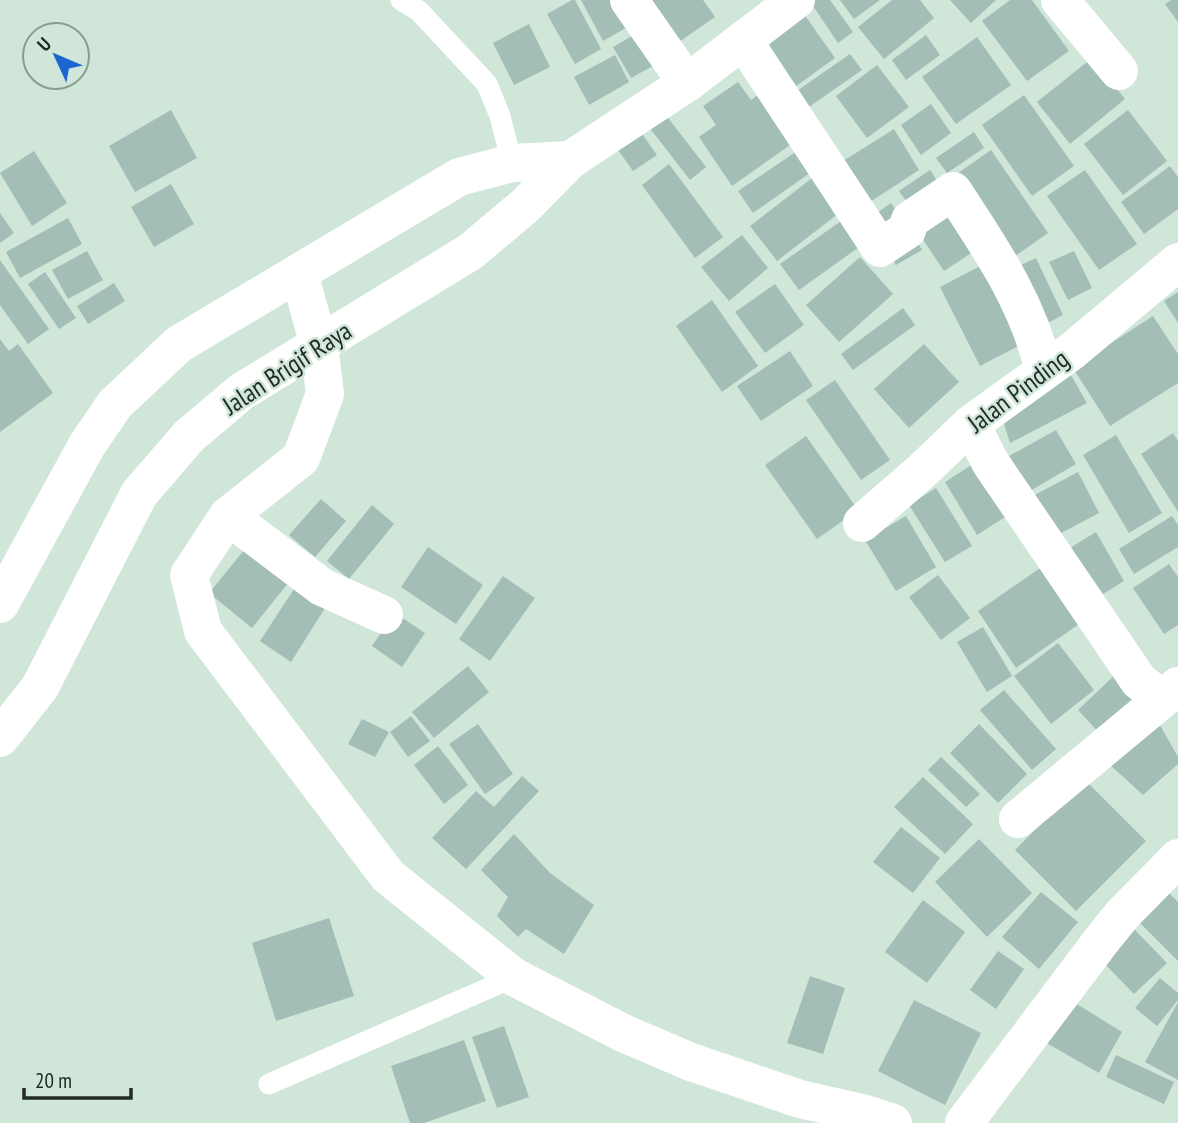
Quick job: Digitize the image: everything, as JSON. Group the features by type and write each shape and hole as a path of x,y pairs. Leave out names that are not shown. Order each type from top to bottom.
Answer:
{"street":[{"path":"629,0 687,83"},
{"name":"Jalan Brigif Raya","path":"0,738 40,687 138,494 189,436 241,392 470,252 526,205 570,160 687,83 796,0"},
{"path":"1060,0 1119,71"},
{"path":"743,40 880,248 907,230 910,220 953,191 1001,263 1036,337 1044,371"},
{"path":"0,604 86,445 115,404 179,344 459,177 512,163 570,160"},
{"name":"Jalan Pinding","path":"862,523 971,424 1072,351 1178,262"},
{"path":"299,273 319,345 326,394 300,458 228,516 189,575 203,631 388,876 514,977 623,1034 691,1062 789,1096 893,1123"},
{"path":"971,424 990,462 1139,681 1170,692"},
{"path":"228,516 322,587 384,615"},
{"path":"1018,819 1170,692"},
{"path":"964,1123 1108,932 1178,858"}],"lane":[{"path":"401,0 419,11 487,84 500,116 512,163"},
{"path":"269,1084 514,977"}],"building":[{"path":"575,0 601,49 575,64 547,14"},
{"path":"581,0 618,0 631,25 603,41"},
{"path":"646,0 703,0 715,17 676,44"},
{"path":"809,0 830,0 853,32 838,43"},
{"path":"840,0 880,0 854,19"},
{"path":"892,0 920,0 934,18 884,59 858,27"},
{"path":"950,0 996,0 971,23"},
{"path":"1010,0 1032,0 1069,51 1027,81 982,21"},
{"path":"1178,0 1178,22 1165,4"},
{"path":"801,10 835,58 792,89 758,41"},
{"path":"529,24 550,67 514,85 493,43"},
{"path":"644,29 662,61 631,78 613,47"},
{"path":"926,35 940,55 906,80 892,60"},
{"path":"977,37 1011,85 956,124 922,77"},
{"path":"850,54 862,70 806,109 794,93"},
{"path":"615,55 629,82 589,105 574,77"},
{"path":"1092,58 1125,99 1070,144 1037,102"},
{"path":"877,65 909,107 867,138 836,96"},
{"path":"738,82 751,100 766,89 800,138 732,186 699,137 716,125 703,106"},
{"path":"1024,95 1074,166 1032,196 982,125"},
{"path":"931,104 951,133 921,155 901,125"},
{"path":"658,105 706,167 690,180 642,118"},
{"path":"171,110 197,158 135,192 109,146"},
{"path":"1128,110 1167,161 1123,195 1084,144"},
{"path":"637,127 657,155 633,171 613,143"},
{"path":"894,129 919,170 867,204 840,163"},
{"path":"974,132 984,148 947,173 936,158"},
{"path":"803,147 817,168 753,213 738,191"},
{"path":"991,150 1048,233 1008,261 951,178"},
{"path":"34,151 67,203 32,226 0,173"},
{"path":"669,164 723,237 695,258 642,185"},
{"path":"1170,166 1178,177 1178,209 1144,234 1121,202"},
{"path":"930,170 945,193 915,213 899,191"},
{"path":"1085,170 1137,244 1099,270 1047,196"},
{"path":"816,175 843,210 777,261 750,226"},
{"path":"171,184 194,224 154,247 131,207"},
{"path":"949,197 982,246 944,271 912,223"},
{"path":"891,203 906,225 867,220"},
{"path":"0,213 14,233 0,243"},
{"path":"68,218 82,244 20,278 6,252"},
{"path":"844,219 862,245 799,290 780,264"},
{"path":"912,233 922,250 896,265 886,248"},
{"path":"742,235 768,268 729,301 701,267"},
{"path":"87,251 103,280 68,299 52,270"},
{"path":"1074,251 1092,288 1068,300 1049,262"},
{"path":"860,257 893,294 839,342 806,305"},
{"path":"1036,258 1063,315 1036,329 1008,271"},
{"path":"0,260 49,329 28,344 0,305"},
{"path":"992,260 1032,339 980,366 940,287"},
{"path":"45,272 76,318 59,329 28,284"},
{"path":"114,283 125,301 88,324 77,306"},
{"path":"775,284 804,325 765,353 735,312"},
{"path":"1178,292 1178,323 1164,301"},
{"path":"712,300 758,366 722,392 676,326"},
{"path":"903,308 915,325 853,370 841,354"},
{"path":"1153,316 1178,354 1178,383 1110,426 1073,368"},
{"path":"0,339 9,351 18,344 53,393 0,432"},
{"path":"924,344 959,382 909,428 874,389"},
{"path":"790,351 813,386 761,421 737,386"},
{"path":"1065,365 1087,403 1010,443 999,407"},
{"path":"835,380 890,460 861,480 806,400"},
{"path":"1056,430 1076,464 1030,491 1009,456"},
{"path":"1173,433 1178,441 1178,512 1141,454"},
{"path":"1116,435 1162,513 1129,533 1083,455"},
{"path":"806,436 858,510 817,539 765,465"},
{"path":"973,464 1005,517 977,535 945,482"},
{"path":"1078,472 1099,513 1050,539 1029,498"},
{"path":"936,488 972,546 945,562 909,505"},
{"path":"321,499 346,521 315,557 289,535"},
{"path":"372,505 394,524 349,579 327,561"},
{"path":"906,516 936,567 896,591 865,540"},
{"path":"1172,516 1178,525 1178,547 1134,574 1119,549"},
{"path":"1096,532 1124,581 1098,597 1070,548"},
{"path":"250,543 293,577 252,628 209,593"},
{"path":"428,547 483,585 456,624 401,587"},
{"path":"1169,564 1178,577 1178,625 1164,634 1133,588"},
{"path":"1043,566 1082,622 1016,668 978,611"},
{"path":"938,575 970,618 941,640 909,597"},
{"path":"503,576 535,598 490,661 459,639"},
{"path":"294,589 325,608 291,662 260,641"},
{"path":"395,613 425,633 402,667 372,646"},
{"path":"983,627 1012,676 987,692 957,642"},
{"path":"1058,643 1094,690 1051,724 1014,676"},
{"path":"468,666 489,692 434,738 412,712"},
{"path":"1121,669 1147,697 1104,738 1078,710"},
{"path":"1004,690 1056,749 1032,770 980,710"},
{"path":"411,716 430,741 408,757 390,732"},
{"path":"362,719 389,732 375,757 348,744"},
{"path":"1157,720 1178,757 1178,764 1143,795 1109,764"},
{"path":"478,724 513,774 485,794 449,744"},
{"path":"979,724 1027,774 998,803 950,753"},
{"path":"438,746 468,785 444,804 414,765"},
{"path":"941,757 980,794 966,807 928,770"},
{"path":"522,776 539,791 466,869 432,838 476,791 494,807"},
{"path":"923,777 973,824 945,854 894,807"},
{"path":"1085,780 1146,841 1076,911 1015,850"},
{"path":"901,827 940,858 913,893 873,862"},
{"path":"514,834 550,873 594,905 564,954 526,929 518,937 497,916 508,897 481,870"},
{"path":"979,839 1032,893 987,937 935,882"},
{"path":"1161,885 1178,902 1178,961 1132,915"},
{"path":"1041,892 1078,922 1039,969 1002,937"},
{"path":"923,900 965,932 927,983 885,952"},
{"path":"329,918 354,996 276,1021 252,943"},
{"path":"1133,928 1167,963 1134,994 1101,960"},
{"path":"998,951 1024,969 996,1009 970,990"},
{"path":"810,976 845,988 823,1054 787,1043"},
{"path":"1160,978 1178,993 1178,1000 1157,1026 1135,1008"},
{"path":"1067,998 1122,1032 1099,1073 1043,1041"},
{"path":"914,1000 981,1033 945,1105 878,1071"},
{"path":"1178,1002 1178,1080 1145,1062"},
{"path":"504,1026 529,1097 497,1108 472,1037"},
{"path":"464,1040 486,1101 424,1123 410,1123 391,1066"},
{"path":"1116,1055 1174,1082 1164,1104 1106,1077"}]}
